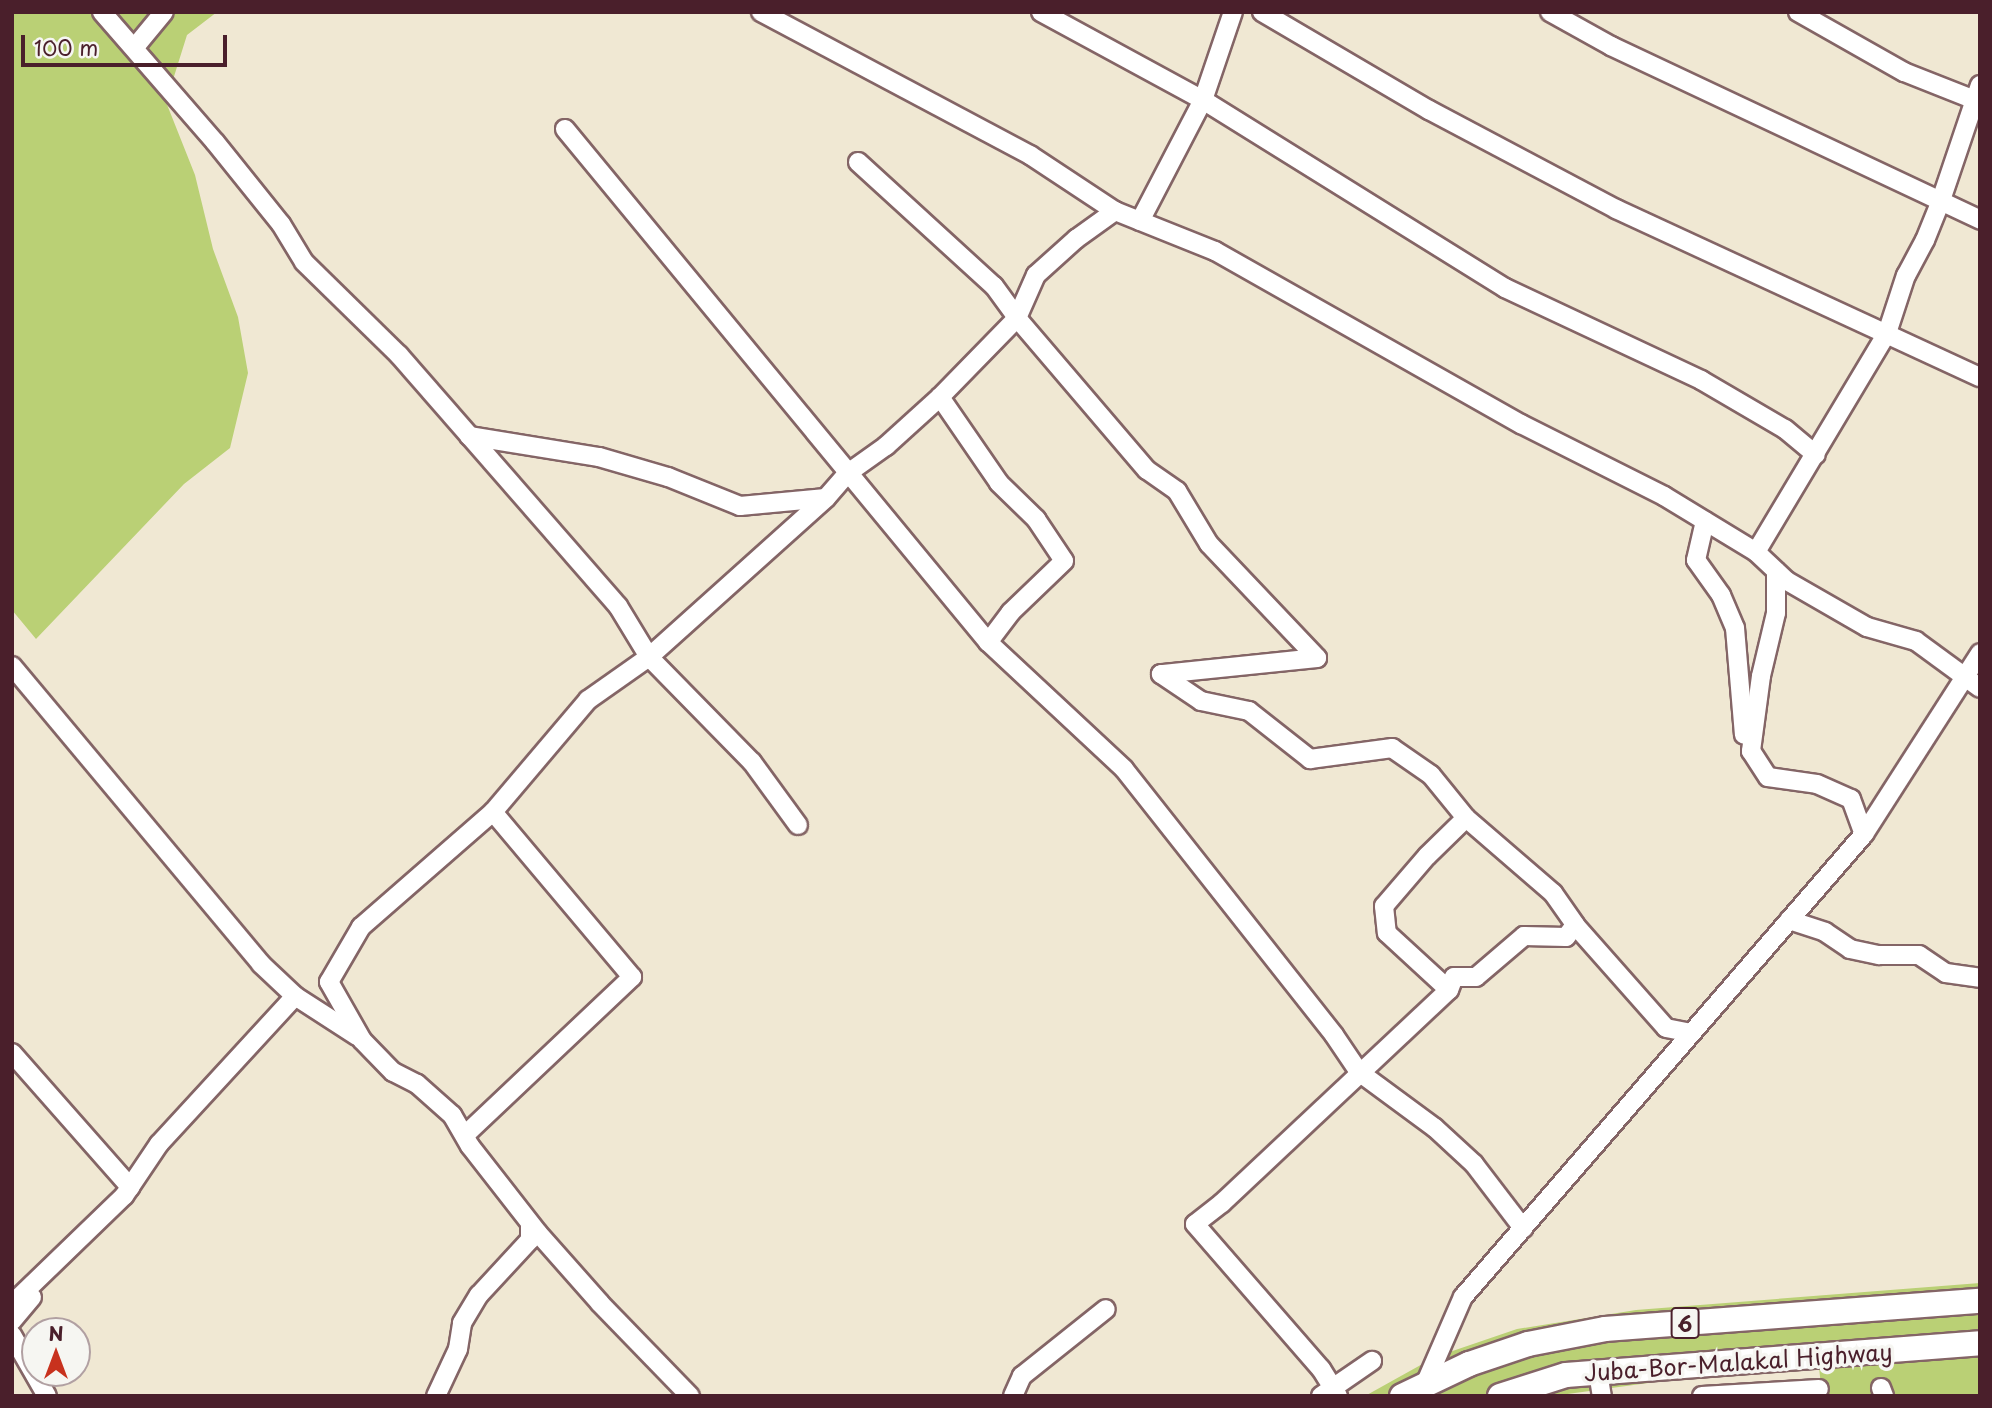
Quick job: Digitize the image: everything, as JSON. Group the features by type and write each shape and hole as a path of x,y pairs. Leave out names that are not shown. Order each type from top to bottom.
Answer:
{"highway":[{"name":"Juba-Bor-Malakal Highway","path":"1402,1396 1426,1382 1528,1344 1605,1329 1980,1301"},
{"name":"Juba-Bor-Malakal Highway","path":"1500,1396 1566,1376 1600,1384 1980,1343"}],"street":[{"path":"102,12 135,47 281,224 304,262 399,355 618,606 649,657 752,762 798,825"},
{"path":"135,47 164,12"},
{"path":"761,12 1030,155 1115,211 1214,251 1521,424 1664,496 1756,552 1787,581 1867,627 1916,641 1973,682"},
{"path":"1041,12 1203,100 1506,288 1701,380 1785,429 1816,455"},
{"path":"1140,221 1203,100 1233,12"},
{"path":"1262,12 1429,110 1616,208 1980,377"},
{"path":"1550,12 1611,46 1940,204 1980,220"},
{"path":"1756,552 1887,333 1906,275 1940,204 1978,96 1904,72 1798,12"},
{"path":"565,129 988,642 1124,769 1334,1035 1359,1072 1435,1128 1474,1164 1524,1228"},
{"path":"858,162 994,286 1017,318 1147,470 1177,491 1209,544 1317,658 1161,674 1201,701 1249,711 1310,759 1392,748 1431,775 1466,818 1553,894 1575,925 1666,1028 1692,1033"},
{"path":"362,1040 329,982 361,927 493,812 588,700 649,657 826,498 848,473 886,446 940,397 1017,318 1036,275 1076,239 1115,211"},
{"path":"940,397 999,483 1035,519 1064,561 1011,612 988,642"},
{"path":"469,436 599,457 668,477 740,506 826,498"},
{"path":"1705,521 1696,560 1721,595 1735,628 1744,708 1744,739 1768,777 1817,784 1851,799 1864,834"},
{"path":"1751,751 1761,676 1776,613 1776,571"},
{"path":"1426,1382 1463,1297 1864,834 1973,682 1980,653"},
{"path":"12,666 261,964 295,996 362,1040 393,1072 417,1084 452,1115 538,1233 600,1303 690,1396"},
{"path":"465,1135 632,978 493,812"},
{"path":"1449,990 1387,933 1384,906 1427,856 1466,818"},
{"path":"1789,920 1825,932 1850,948 1879,956 1919,955 1946,973 1980,978"},
{"path":"1338,1396 1321,1369 1195,1224 1222,1203 1359,1072 1403,1037 1449,990 1454,977 1476,976 1524,936 1566,937 1575,925"},
{"path":"12,1304 130,1187 159,1144 295,996"},
{"path":"12,1053 130,1187"},
{"path":"12,1321 146,1159"},
{"path":"436,1396 458,1349 462,1323 479,1295 530,1240 530,1226"},
{"path":"1013,1396 1022,1376 1106,1309"},
{"path":"12,1335 47,1396"},
{"path":"1321,1396 1372,1361"},
{"path":"1702,1396 1819,1389"}],"green space":[{"path":"12,12 217,12 187,35 166,102 195,175 213,249 238,317 248,373 230,448 184,484 36,639 12,610"},
{"path":"1980,1283 1980,1396 1822,1396 1819,1367 1692,1377 1553,1396 1365,1396 1435,1357 1517,1329 1636,1310"}]}
